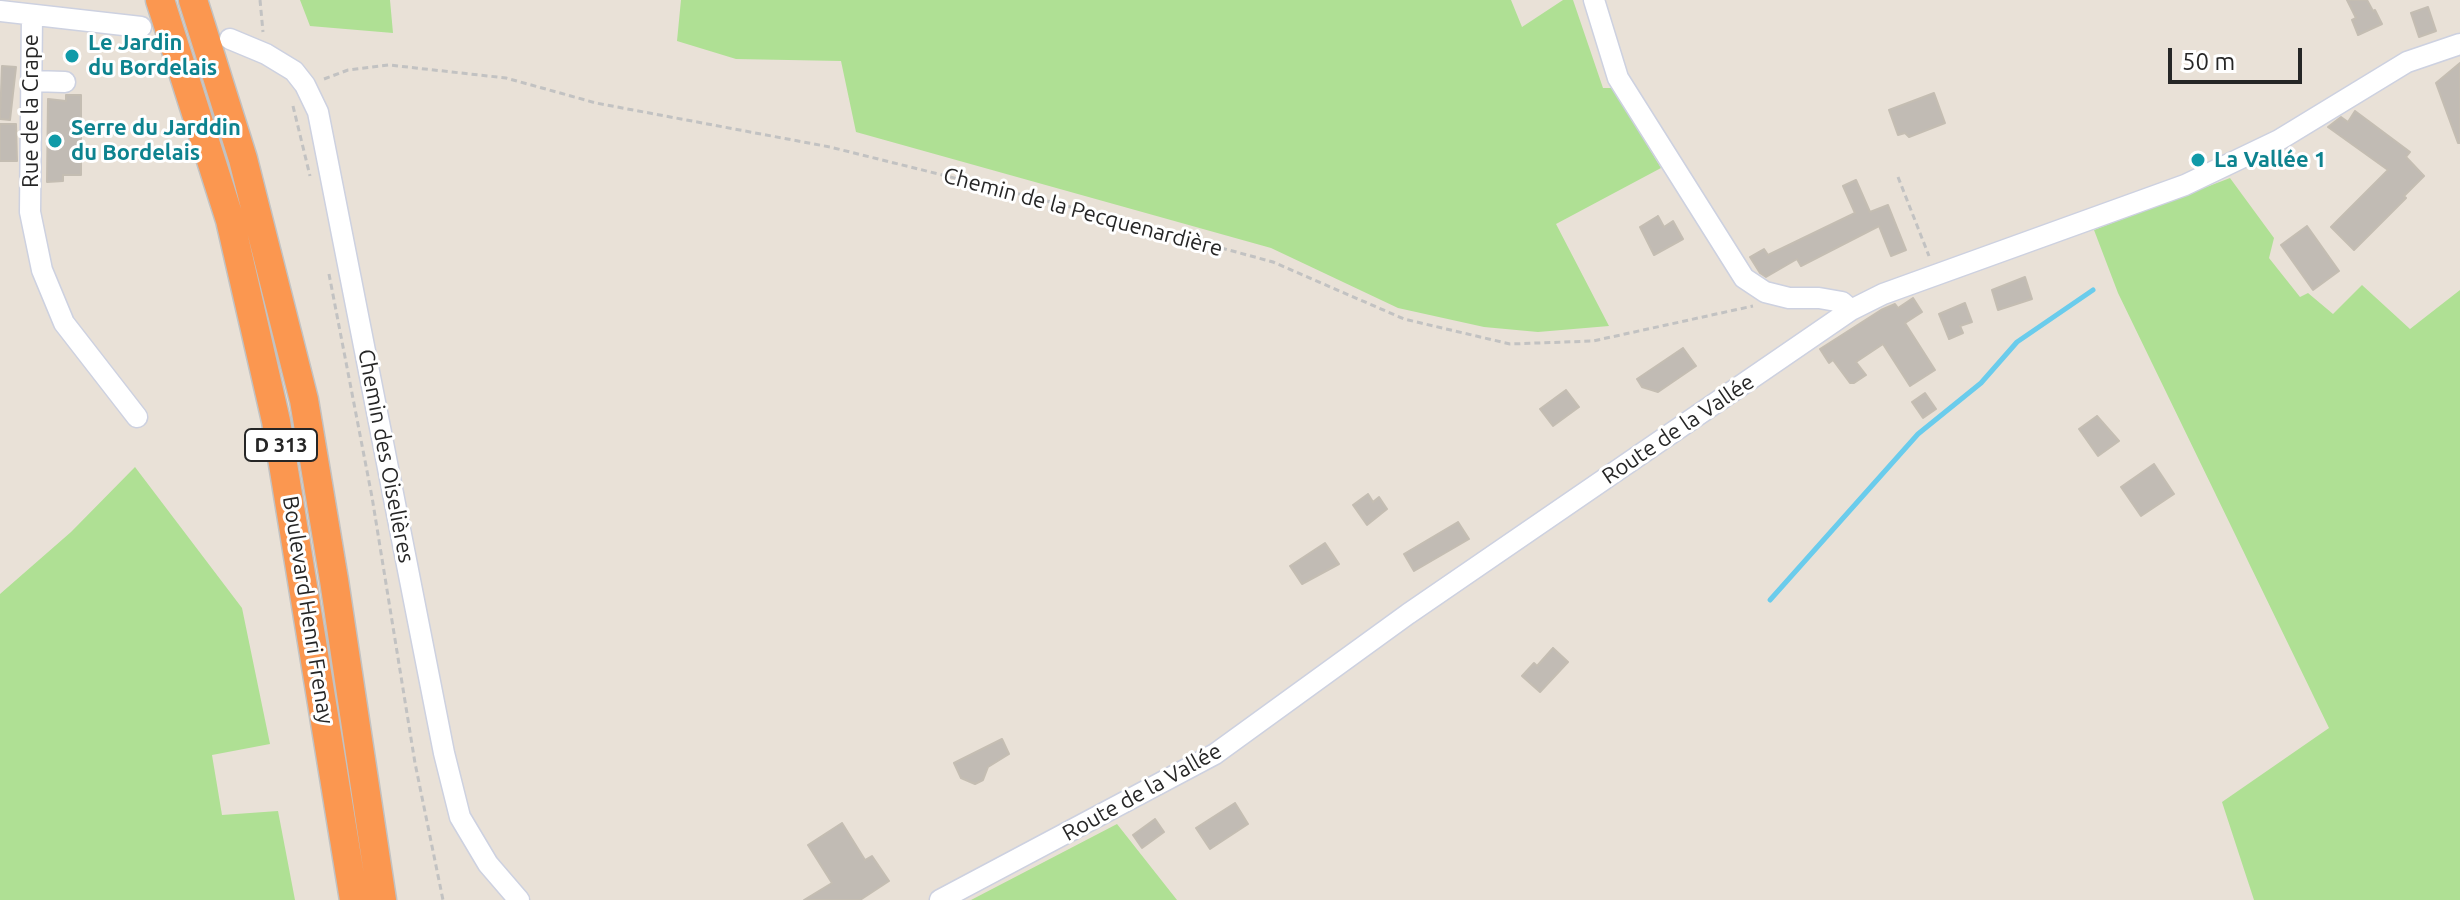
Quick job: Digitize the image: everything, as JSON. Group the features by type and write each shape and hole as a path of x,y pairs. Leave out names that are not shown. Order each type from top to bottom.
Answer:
{"highway":[{"name":"Boulevard Henri Frenay","path":"160,0 230,220 276,421 354,900"},
{"name":"Boulevard Henri Frenay","path":"193,0 243,159 304,400 382,900"}],"street":[{"path":"1594,0 1618,78 1744,278 1765,292 1789,298 1842,302 1851,310"},
{"path":"0,11 141,27"},
{"name":"Rue de la Crape","path":"32,15 30,212 42,270 64,323 137,417"},
{"path":"230,39 266,54 300,78"},
{"name":"Route de la Vallée","path":"940,900 1215,754 1408,614 1851,310 1883,294 2103,217 2233,165 2407,62 2460,44"},
{"name":"Chemin des Oiselières","path":"300,78 318,112 444,753 460,817 488,864 519,900"},
{"path":"31,81 65,82"}],"path":[{"path":"260,0 266,54"},
{"name":"Chemin de la Pecquenardière","path":"300,78 389,65 506,78 596,103 830,147 1067,206 1273,262 1404,319 1510,344 1593,341 1789,298"},
{"path":"300,78 290,84 310,179"},
{"path":"1898,177 1936,275"},
{"path":"328,267 372,497 415,763 443,900"}],"green space":[{"path":"300,0 390,0 393,33 310,26"},
{"path":"681,0 1511,0 1522,27 1563,0 1573,0 1603,88 1613,88 1661,168 1556,224 1609,326 1538,332 1484,327 1398,308 1271,248 856,132 841,61 736,59 677,41"},
{"path":"2230,178 2274,238 2269,258 2300,297 2308,293 2333,314 2362,285 2410,329 2460,290 2460,900 2254,900 2222,802 2329,728 2118,293 2094,230"},
{"path":"135,467 242,608 270,744 212,755 222,815 278,811 295,900 0,900 0,594 71,532"},
{"path":"1117,824 1177,900 971,900"}],"building":[{"path":"2347,0 2367,0 2382,24 2358,35 2352,20 2356,18"},
{"path":"2428,7 2436,31 2419,37 2411,13"},
{"path":"2460,63 2460,143 2458,143 2436,83"},
{"path":"2,66 16,67 10,120 0,119"},
{"path":"1934,93 1945,123 1909,137 1905,133 1898,135 1889,110"},
{"path":"66,95 81,95 81,175 63,175 63,181 47,182 48,99 66,101"},
{"path":"2355,111 2410,152 2406,157 2424,176 2354,250 2331,227 2388,170 2328,127 2341,117 2348,122"},
{"path":"0,124 16,124 17,161 0,161"},
{"path":"1856,180 1870,212 1888,205 1906,250 1891,256 1879,226 1801,266 1797,259 1766,277 1760,273 1750,257 1764,249 1768,255 1855,213 1843,186"},
{"path":"1658,216 1664,227 1673,221 1683,239 1654,255 1640,227"},
{"path":"2307,226 2339,271 2313,290 2281,245"},
{"path":"2025,277 2032,299 1998,310 1992,290"},
{"path":"1913,298 1922,312 1905,323 1935,370 1910,386 1883,344 1856,362 1866,375 1854,383 1850,383 1833,360 1829,363 1820,349 1881,310 1895,304 1898,308"},
{"path":"1965,303 1972,322 1960,326 1963,333 1949,339 1939,314"},
{"path":"1683,348 1696,366 1658,392 1642,387 1637,379"},
{"path":"1566,390 1579,407 1553,426 1540,409"},
{"path":"1925,393 1936,409 1923,418 1912,402"},
{"path":"2097,416 2119,441 2098,456 2079,429"},
{"path":"2154,464 2174,494 2141,516 2121,487"},
{"path":"1368,494 1373,502 1379,497 1387,509 1367,525 1353,505"},
{"path":"1458,522 1469,539 1414,571 1404,554"},
{"path":"1325,543 1339,564 1302,584 1290,566"},
{"path":"1553,648 1568,662 1540,692 1522,676 1534,663 1537,666"},
{"path":"1002,739 1009,754 988,767 983,780 975,784 961,778 954,763"},
{"path":"1235,803 1248,824 1210,849 1196,828"},
{"path":"1155,819 1164,832 1142,848 1133,835"},
{"path":"842,823 865,860 872,856 889,881 860,900 804,900 832,883 808,845"}],"waterway":[{"path":"1770,600 1918,434 1981,383 2017,342 2093,290"}],"place":[{"name":"Le Jardin du Bordelais","path":"72,56"},
{"name":"Serre du Jarddin du Bordelais","path":"55,141"},
{"name":"La Vallée 1","path":"2198,160"}]}
